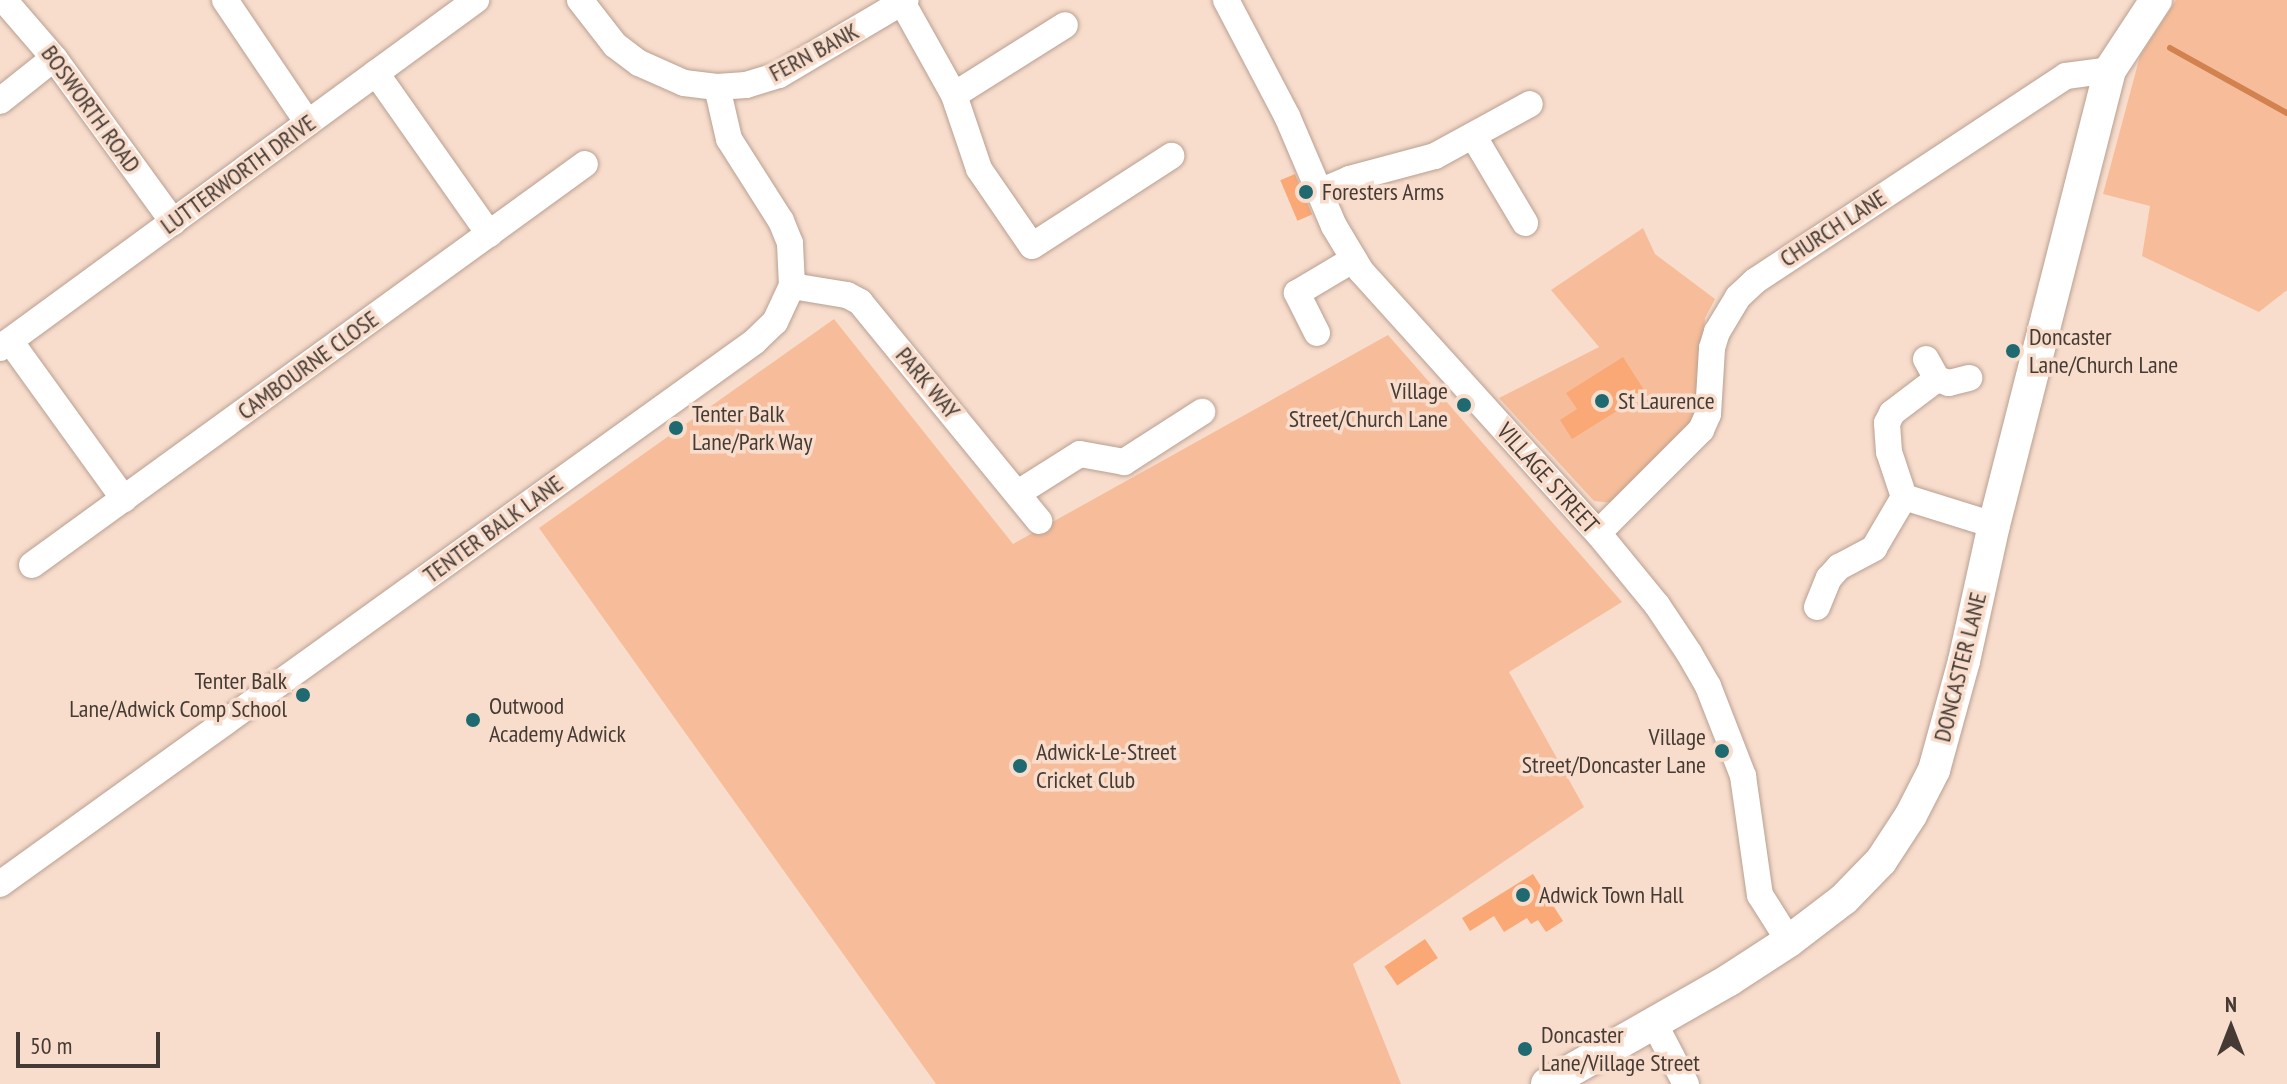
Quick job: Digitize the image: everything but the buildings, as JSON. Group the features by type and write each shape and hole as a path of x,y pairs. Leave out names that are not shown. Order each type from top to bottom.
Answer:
{"main road":[{"path":"2110,70 2156,0"},
{"name":"DONCASTER LANE","path":"1547,1084 1729,980 1789,941 1844,899 1881,861 1911,815 1934,770 1964,661 1994,525 2110,70"}],"street":[{"name":"BOSWORTH ROAD","path":"4,0 54,58 173,222"},
{"path":"225,0 308,123"},
{"name":"LUTTERWORTH DRIVE","path":"5,344 476,0"},
{"name":"FERN BANK","path":"580,0 615,45 639,63 684,83 717,87 746,85 779,75 904,1"},
{"name":"VILLAGE STREET","path":"1226,0 1287,116 1319,192 1354,259 1598,533 1657,605 1708,686 1743,776 1760,895 1789,941"},
{"path":"904,1 954,95 979,169 1032,246 1171,156"},
{"path":"954,95 1065,25"},
{"path":"0,101 54,58"},
{"name":"CHURCH LANE","path":"1598,533 1701,430 1708,414 1712,348 1717,332 1738,297 1755,281 2066,76 2110,70"},
{"path":"376,73 489,234"},
{"name":"TENTER BALK LANE","path":"0,884 754,342 775,322 792,286 790,243 729,139 717,87"},
{"path":"1319,192 1349,179 1417,163 1474,137 1530,104"},
{"path":"1474,137 1525,223"},
{"name":"CAMBOURNE CLOSE","path":"32,565 585,164"},
{"path":"1317,333 1297,293 1354,259"},
{"name":"PARK WAY","path":"792,286 838,293 860,302 1039,521"},
{"path":"5,344 124,499"},
{"path":"1817,607 1829,578 1839,567 1874,548 1904,497 1889,452 1887,423 1892,413 1932,369 1949,383 1969,378"},
{"path":"1018,493 1080,454 1124,462 1202,412"},
{"path":"1904,497 1994,525"},
{"path":"1653,1021 1686,1084"}],"shaded area":[{"path":"2176,0 2287,0 2287,290 2259,312 2142,256 2150,206 2103,194 2140,56"},
{"path":"1643,228 1655,254 1715,299 1705,318 1695,428 1613,503 1594,501 1499,398 1599,347 1551,290"},
{"path":"834,319 1013,544 1388,335 1622,602 1509,672 1584,807 1353,964 1401,1084 936,1084 539,528"}],"waterway":[{"path":"2170,48 2287,113"}],"place":[{"name":"Foresters Arms","path":"1306,192"},
{"name":"Doncaster Lane/Church Lane","path":"2013,351"},
{"name":"St Laurence","path":"1602,401"},
{"name":"Village Street/Church Lane","path":"1464,405"},
{"name":"Tenter Balk Lane/Park Way","path":"676,428"},
{"name":"Tenter Balk Lane/Adwick Comp School","path":"303,695"},
{"name":"Outwood Academy Adwick","path":"473,720"},
{"name":"Village Street/Doncaster Lane","path":"1722,751"},
{"name":"Adwick-Le-Street Cricket Club","path":"1020,766"},
{"name":"Adwick Town Hall","path":"1523,895"},
{"name":"Doncaster Lane/Village Street","path":"1525,1049"}]}
